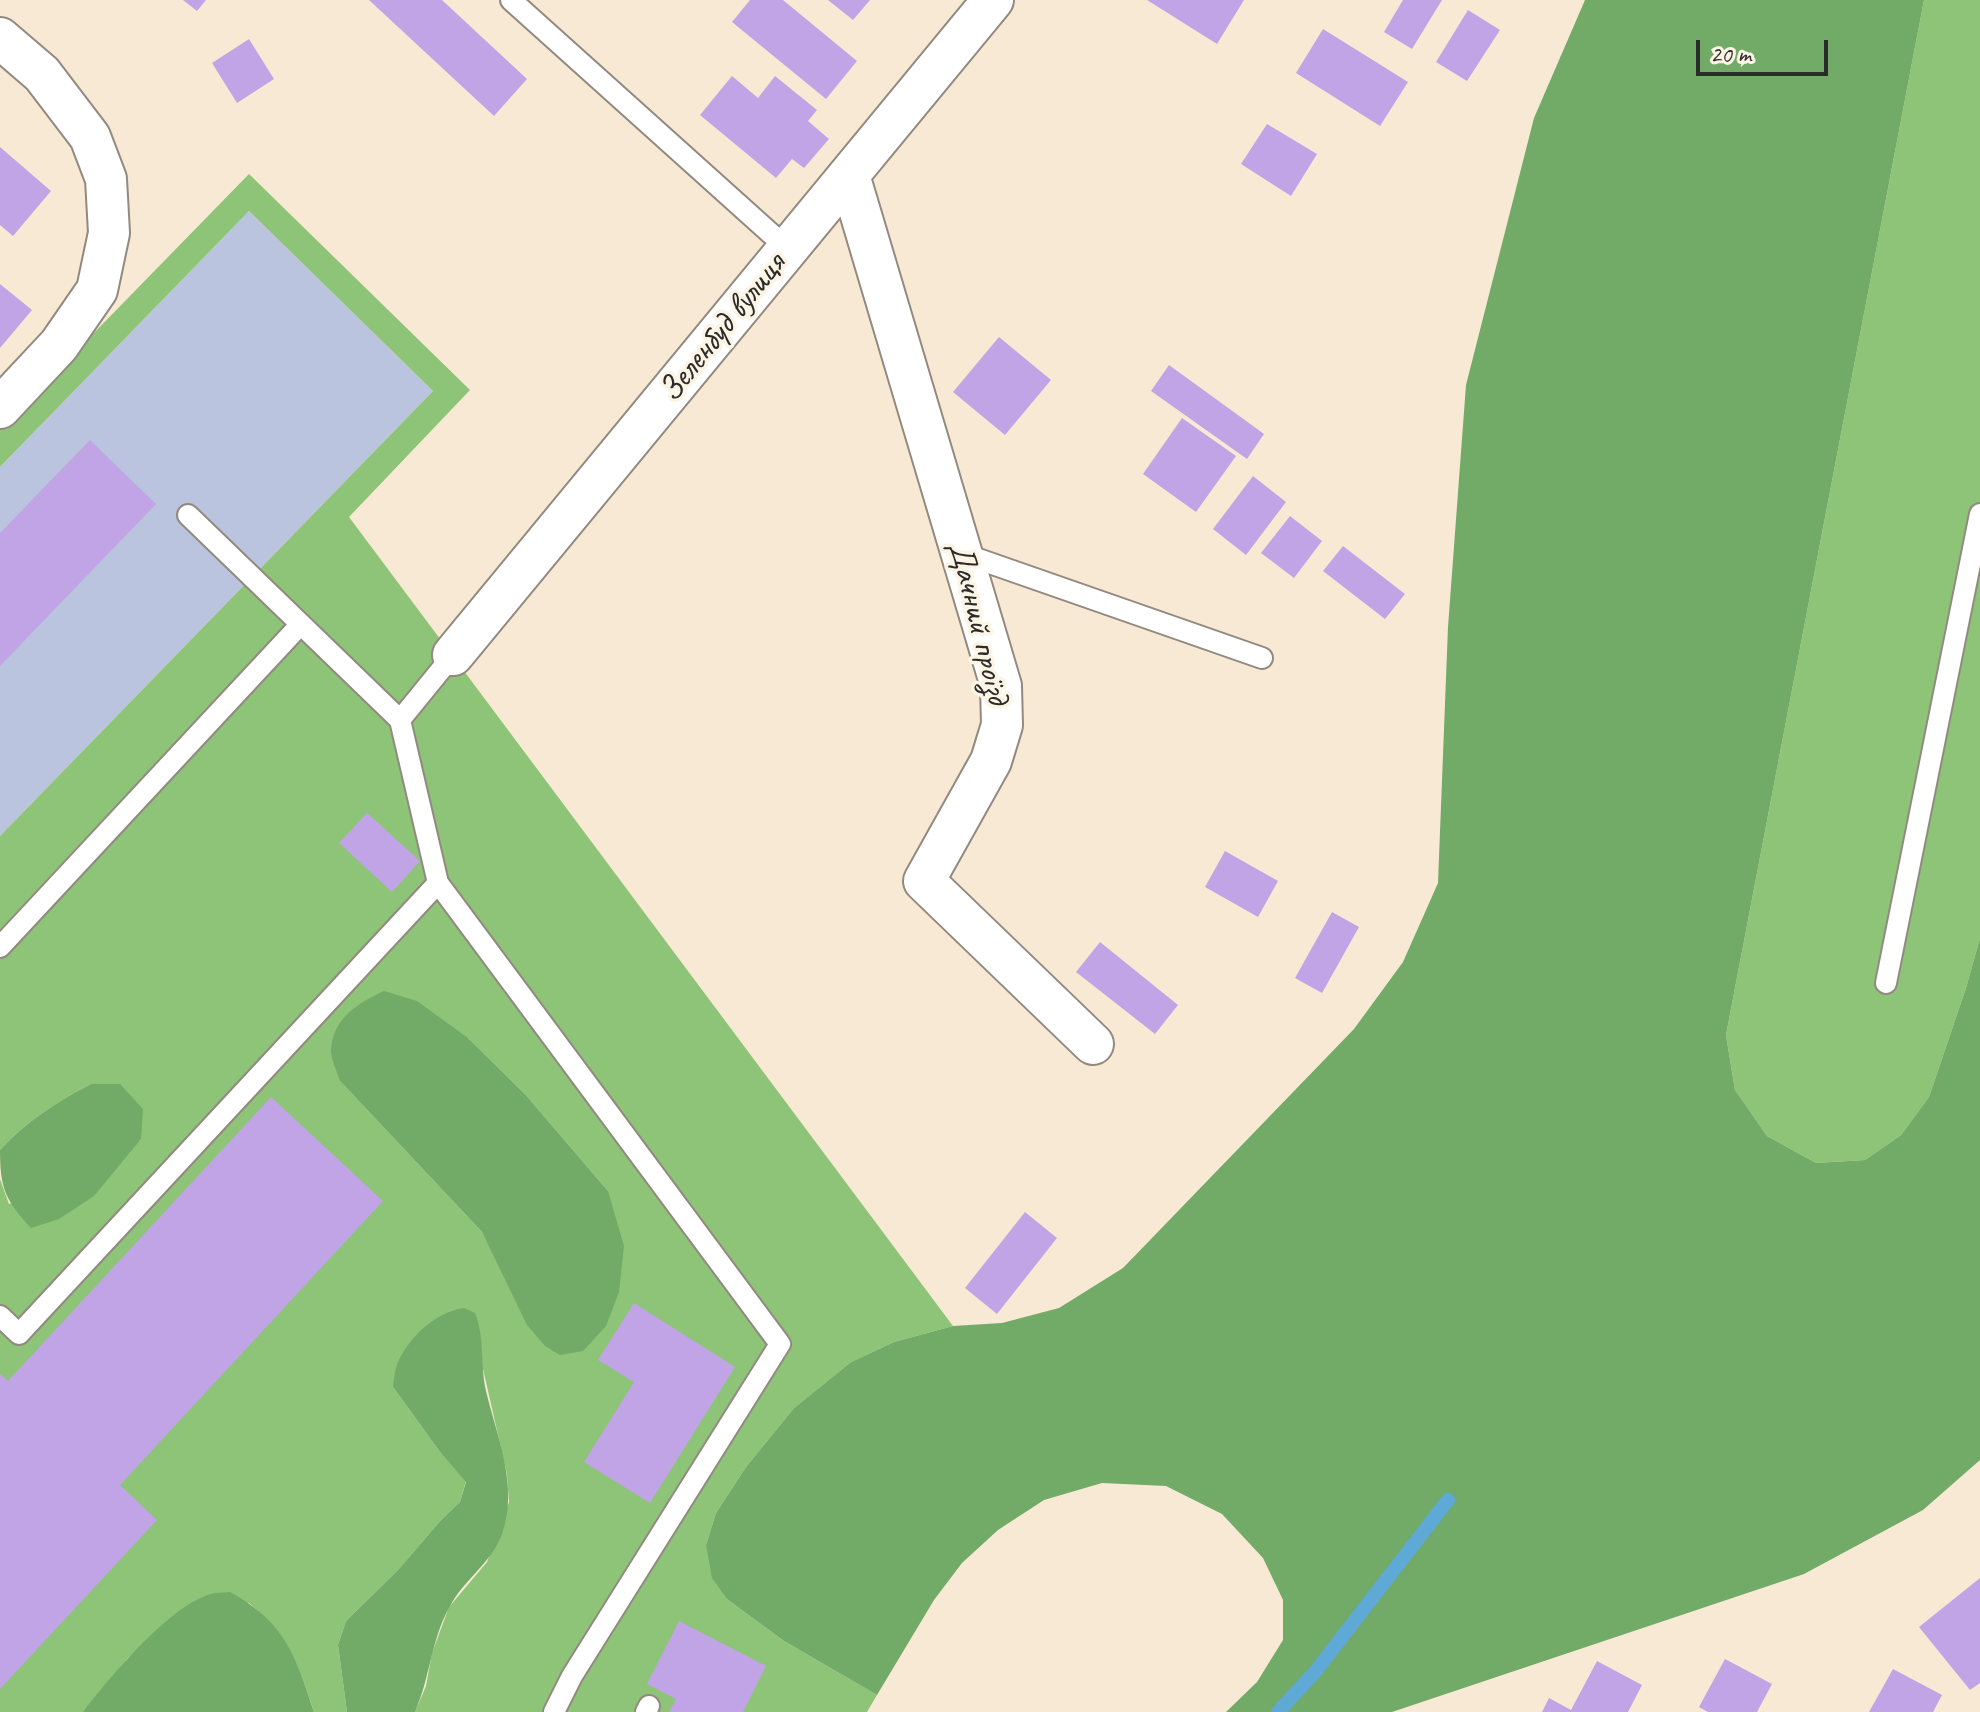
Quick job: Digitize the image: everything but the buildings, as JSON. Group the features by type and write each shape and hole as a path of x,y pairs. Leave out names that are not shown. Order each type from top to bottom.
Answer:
{"street":[{"name":"Зеленбуд вулиця","path":"453,655 993,0"},
{"path":"0,38 42,74 90,137 106,179 109,233 97,290 59,345 0,408"},
{"name":"Дачний проїзд","path":"849,175 1001,686 1002,725 991,761 924,881 1093,1044"}],"lane":[{"path":"511,0 788,249"},
{"path":"1886,983 1980,514"},
{"path":"188,515 400,720 438,883 780,1344 572,1676 554,1712"},
{"path":"961,553 1262,658"},
{"path":"0,947 301,624"},
{"path":"400,720 453,655"},
{"path":"0,1316 19,1334 438,883"}],"shaded area":[{"path":"249,211 433,391 0,836 0,467"}],"green space":[{"path":"1585,0 1924,0 1726,1035 1735,1090 1767,1136 1816,1163 1865,1160 1901,1135 1929,1097 1980,938 1980,1460 1923,1510 1804,1574 1392,1712 1226,1712 1257,1682 1283,1640 1283,1600 1263,1558 1222,1514 1166,1486 1102,1483 1044,1500 998,1530 962,1563 934,1600 877,1695 784,1641 728,1600 712,1578 706,1545 716,1513 746,1467 794,1408 851,1362 894,1342 953,1326 1002,1323 1059,1308 1123,1268 1354,1029 1403,962 1438,883 1448,627 1466,385 1534,118"},
{"path":"1924,0 1980,0 1980,938 1929,1097 1901,1135 1865,1160 1816,1163 1767,1136 1735,1090 1726,1035"},
{"path":"249,174 470,390 349,517 953,1326 894,1342 851,1362 794,1408 746,1467 716,1513 706,1545 728,1600 784,1641 877,1695 867,1712 415,1712 426,1686 432,1653 449,1607 487,1562 509,1502 507,1474 483,1369 393,1387 440,1452 466,1481 460,1502 346,1621 338,1645 347,1712 314,1712 291,1652 274,1628 249,1603 184,1608 128,1658 83,1712 0,1712 0,1179 9,1204 123,1158 141,1139 91,1084 42,1113 0,1150 0,836 433,391 249,211 0,467 0,413 9,420","holes":["468,1038 525,1094 608,1191 500,1266 482,1232 340,1081"]},
{"path":"384,991 417,1001 468,1038 525,1094 608,1191 624,1246 619,1292 606,1326 583,1351 560,1355 545,1346 527,1325 482,1232 340,1081 331,1050 336,1029 348,1013"},
{"path":"91,1084 120,1084 143,1109 141,1139 94,1196 59,1219 31,1228 6,1193 0,1150 42,1113"},
{"path":"464,1308 475,1313 478,1322 486,1391 504,1462 508,1498 502,1534 491,1554 455,1598 443,1620 415,1712 347,1712 338,1645 346,1621 460,1502 466,1482 393,1387 398,1362 409,1343 434,1320"},
{"path":"230,1592 264,1616 286,1642 314,1712 83,1712 108,1680 159,1627 195,1601 211,1594"}],"waterway":[{"path":"1278,1712 1315,1672 1448,1500"}]}
